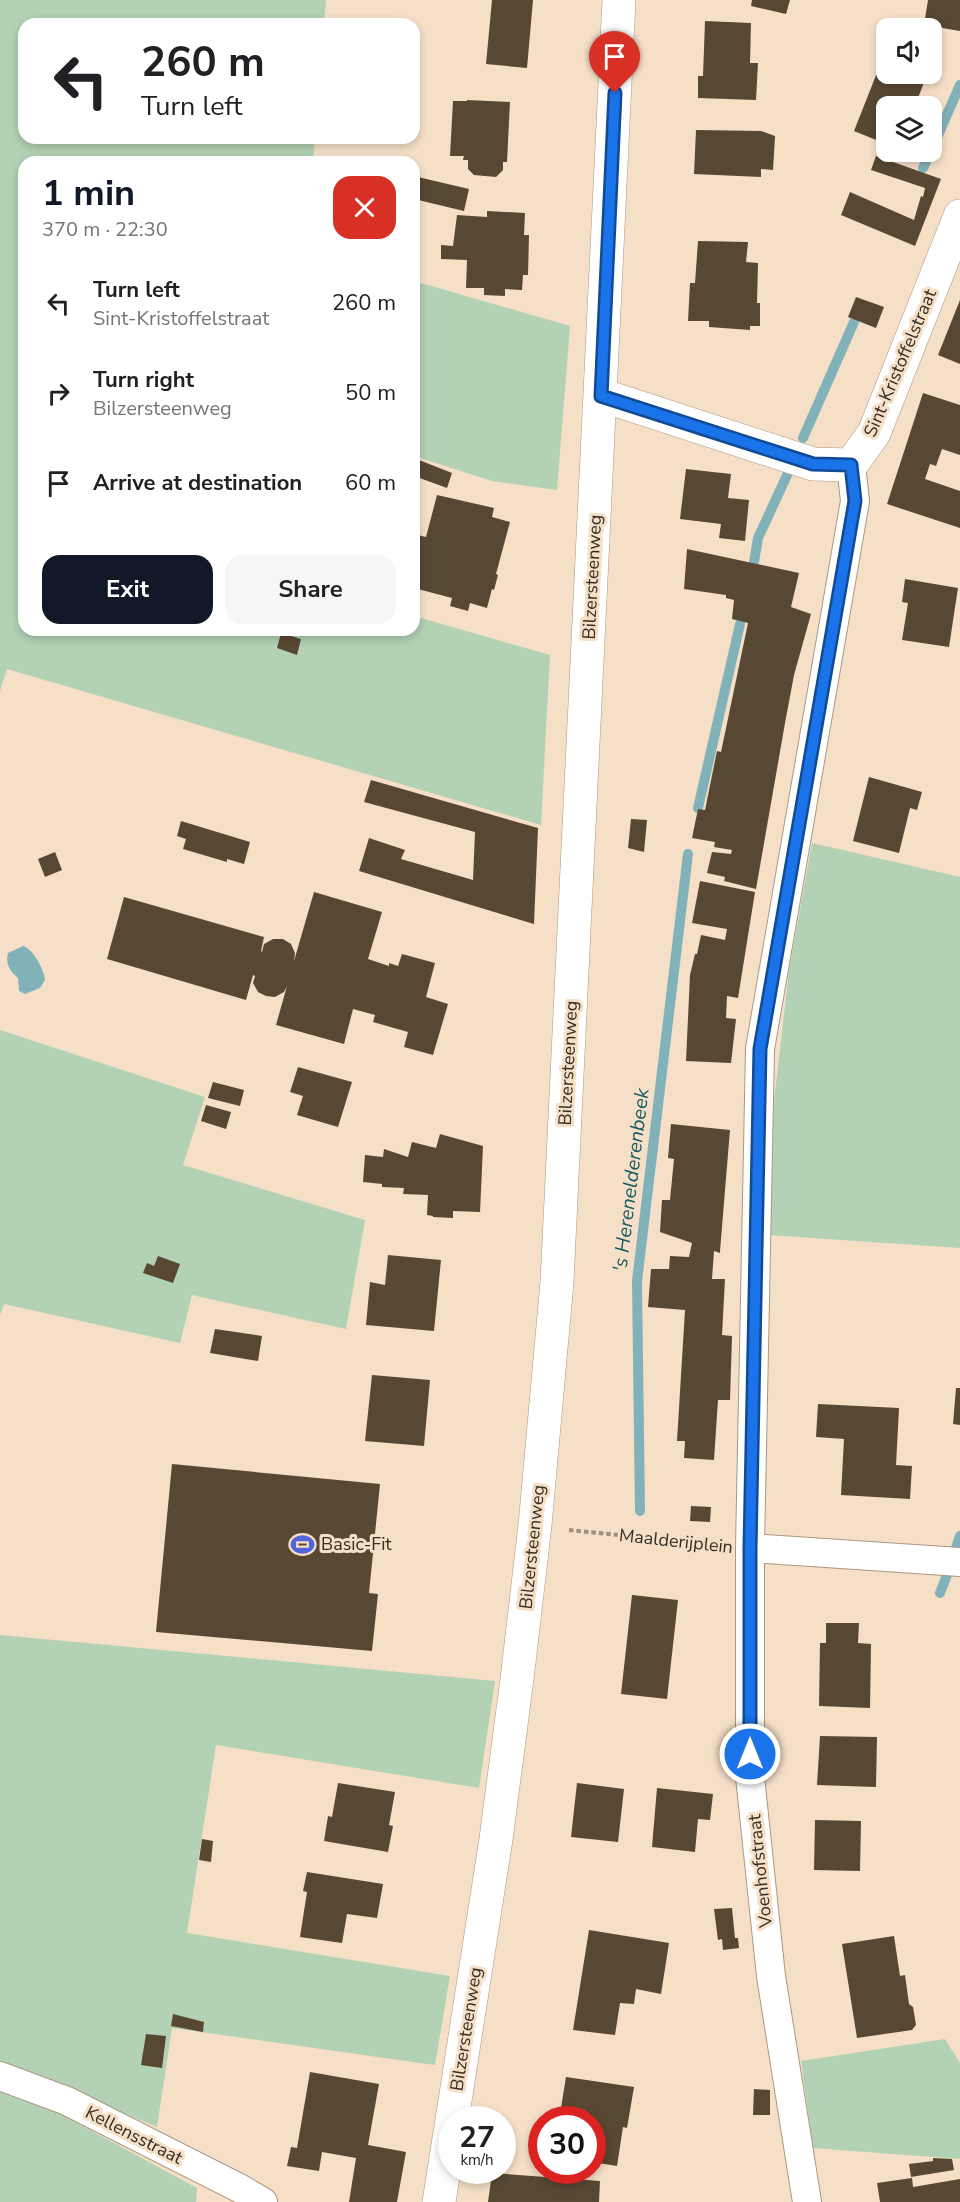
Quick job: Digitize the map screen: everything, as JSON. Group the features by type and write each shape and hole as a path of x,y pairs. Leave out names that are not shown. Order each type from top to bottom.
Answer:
{"main road":[{"name":"Bilzersteenweg","path":"454,2106 496,1839 535,1525 557,1282 619,0"},
{"name":"Sint-Kristoffelstraat","path":"851,465 874,433 960,216"},
{"path":"601,396 813,464 851,465"},
{"name":"Bilzersteenweg","path":"439,2202 442,2184"}],"street":[{"name":"Voenhofstraat","path":"807,2202 771,1976 750,1777 750,1548 760,1049 855,501 851,465"},
{"name":"Maalderijplein","path":"750,1548 960,1562"},
{"name":"Kellensstraat","path":"0,2076 67,2101 242,2189 263,2202"}],"path":[{"name":"Maalderijplein","path":"535,1525 750,1548"}],"green space":[{"path":"0,0 326,0 324,18 18,18 18,144 314,144 314,156 18,156 18,636 420,636 420,618 550,655 541,825 7,669 0,691"},
{"path":"420,283 570,326 557,490 492,481 420,458"},
{"path":"812,843 960,877 960,1248 768,1235 774,1101 789,971"},
{"path":"0,1030 205,1097 183,1165 365,1220 346,1329 192,1295 180,1343 4,1304 0,1315"},
{"path":"0,1635 495,1681 479,1788 216,1745 187,1933 450,1976 435,2065 172,2028 157,2127 0,2061"},
{"path":"945,2039 960,2063 960,2159 813,2148 801,2061"},
{"path":"0,2089 29,2097 197,2188 196,2202 0,2202"}],"water":[{"path":"23,946 31,951 37,960 43,970 45,980 40,988 25,994 19,991 18,978 7,961 8,953"}],"building":[{"path":"492,0 533,0 527,68 486,64"},
{"path":"752,0 790,0 786,14 751,6"},
{"path":"928,0 960,0 960,31 942,28 942,18 925,18"},
{"path":"705,21 751,23 750,63 758,63 756,100 698,98 698,76 703,76"},
{"path":"876,75 876,84 923,84 919,96 876,96 876,140 854,131"},
{"path":"453,101 510,102 507,162 503,162 503,170 496,177 474,175 468,169 468,160 463,160 464,156 450,156"},
{"path":"696,130 761,131 775,136 773,170 761,169 761,177 694,174"},
{"path":"876,156 876,162 893,162 941,179 915,246 841,215 850,192 914,220 925,188 871,170"},
{"path":"420,177 469,189 464,211 420,200"},
{"path":"487,211 525,213 524,235 529,235 528,275 523,275 522,290 505,289 505,296 484,295 484,288 466,288 467,260 441,259 441,245 453,246 457,215 487,217"},
{"path":"698,241 748,242 746,262 758,263 757,303 760,303 760,326 750,326 750,330 709,327 709,321 688,321 690,283 695,283"},
{"path":"856,297 884,307 876,328 848,317"},
{"path":"960,300 960,364 938,355"},
{"path":"923,393 960,405 960,455 942,449 936,466 930,464 925,479 960,491 960,528 887,504"},
{"path":"420,460 452,473 447,488 420,478"},
{"path":"686,469 731,474 728,498 749,500 745,541 719,538 721,524 680,519"},
{"path":"437,495 494,508 492,517 510,522 494,590 492,589 487,608 470,603 468,611 450,606 452,598 420,590 420,536 426,537"},
{"path":"687,549 799,573 791,607 811,614 794,675 756,889 724,881 725,877 707,873 712,852 731,854 732,850 714,847 715,842 692,838 698,809 705,810 717,751 721,752 748,623 732,619 734,600 726,598 726,595 684,589"},
{"path":"905,579 958,588 949,647 902,640 908,603 902,602"},
{"path":"280,636 301,639 297,655 277,648"},
{"path":"869,777 922,792 917,810 910,808 899,853 853,841"},
{"path":"371,780 538,828 534,924 359,871 369,838 405,850 401,859 473,880 475,832 364,802"},
{"path":"631,819 647,820 644,852 628,848"},
{"path":"181,821 250,842 244,864 227,859 227,862 183,849 186,839 177,836"},
{"path":"55,852 62,870 45,877 38,859"},
{"path":"700,881 755,892 738,998 727,996 726,1018 736,1019 731,1063 686,1061 690,975 695,954 697,954 701,935 725,940 727,929 692,923"},
{"path":"314,892 382,912 368,959 389,966 389,963 398,966 402,954 435,963 426,997 448,1004 433,1055 404,1047 408,1032 373,1022 375,1015 353,1009 344,1044 276,1025 287,986 284,992 275,997 266,996 258,992 253,983 255,976 253,975 246,1000 107,959 124,897 264,937 262,952 264,944 273,939 283,939 291,944 295,953 294,961"},
{"path":"298,1067 352,1082 338,1127 297,1115 303,1096 290,1092"},
{"path":"213,1082 244,1090 240,1106 208,1098"},
{"path":"206,1105 231,1112 226,1129 201,1121"},
{"path":"671,1124 730,1130 720,1253 714,1251 712,1279 725,1279 722,1335 732,1336 730,1400 718,1400 714,1460 684,1458 685,1441 677,1441 685,1310 648,1307 651,1269 669,1269 670,1256 689,1257 692,1243 660,1232 662,1200 670,1200 674,1159 668,1158"},
{"path":"440,1134 483,1146 480,1212 453,1211 453,1218 433,1217 427,1215 428,1195 403,1194 404,1188 382,1187 382,1184 363,1182 365,1155 383,1157 384,1149 408,1157 412,1142 436,1148"},
{"path":"388,1255 441,1260 434,1331 366,1325 370,1282 385,1285"},
{"path":"158,1256 180,1264 173,1283 143,1273 147,1263 154,1266"},
{"path":"215,1329 262,1336 258,1361 210,1353"},
{"path":"372,1375 430,1380 424,1446 365,1441"},
{"path":"956,1388 960,1388 960,1425 953,1424"},
{"path":"818,1404 899,1408 896,1465 912,1466 910,1499 841,1495 844,1439 816,1437"},
{"path":"172,1464 380,1484 369,1593 378,1594 372,1651 156,1632"},
{"path":"691,1506 711,1507 710,1522 690,1521"},
{"path":"632,1595 678,1600 667,1699 621,1694"},
{"path":"826,1623 859,1623 858,1643 871,1644 870,1708 819,1706 820,1643 826,1643"},
{"path":"820,1736 877,1737 876,1787 817,1785"},
{"path":"338,1783 395,1792 389,1825 393,1826 388,1852 324,1841 328,1816 332,1817"},
{"path":"577,1783 624,1789 618,1842 571,1837"},
{"path":"657,1788 713,1794 710,1820 698,1819 695,1852 652,1847"},
{"path":"815,1820 861,1821 860,1871 814,1870"},
{"path":"202,1839 213,1841 211,1862 199,1860"},
{"path":"307,1872 383,1884 377,1918 347,1914 342,1943 300,1937 307,1892 303,1891"},
{"path":"732,1908 735,1938 738,1938 739,1948 723,1950 722,1939 718,1940 714,1909"},
{"path":"589,1930 669,1943 661,1994 636,1989 634,2004 620,2003 615,2035 573,2030"},
{"path":"894,1936 900,1976 905,1975 909,2004 913,2007 916,2025 912,2030 857,2038 842,1944"},
{"path":"173,2014 204,2022 203,2032 171,2026"},
{"path":"146,2034 166,2036 162,2068 141,2065"},
{"path":"310,2072 379,2084 368,2145 406,2152 397,2202 349,2202 356,2158 322,2152 319,2171 287,2166 291,2147 297,2148"},
{"path":"566,2077 634,2087 627,2128 623,2127 617,2166 606,2164 606,2106 561,2106"},
{"path":"754,2089 770,2090 770,2115 753,2115"},
{"path":"933,2158 952,2159 954,2170 911,2177 909,2164 933,2161"},
{"path":"516,2175 528,2176 528,2184 600,2184 599,2202 488,2202 490,2184 516,2184"},
{"path":"912,2178 913,2187 960,2179 960,2202 880,2202 877,2183"}],"waterway":[{"name":"'s Herenelderenbeek","path":"942,126 960,85"},
{"name":"'s Herenelderenbeek","path":"923,168 926,162"},
{"name":"'s Herenelderenbeek","path":"803,438 854,322"},
{"name":"'s Herenelderenbeek","path":"754,562 758,538 789,471"},
{"name":"'s Herenelderenbeek","path":"698,808 740,624"},
{"name":"'s Herenelderenbeek","path":"640,1511 637,1281 688,854"},
{"path":"955,1551 960,1536"},
{"path":"940,1593 947,1575"}],"place":[{"name":"Basic-Fit","path":"303,1544"}],"route":[{"path":"615,93 601,396 813,464 851,465 855,501 760,1049 750,1548 750,1754"}]}
